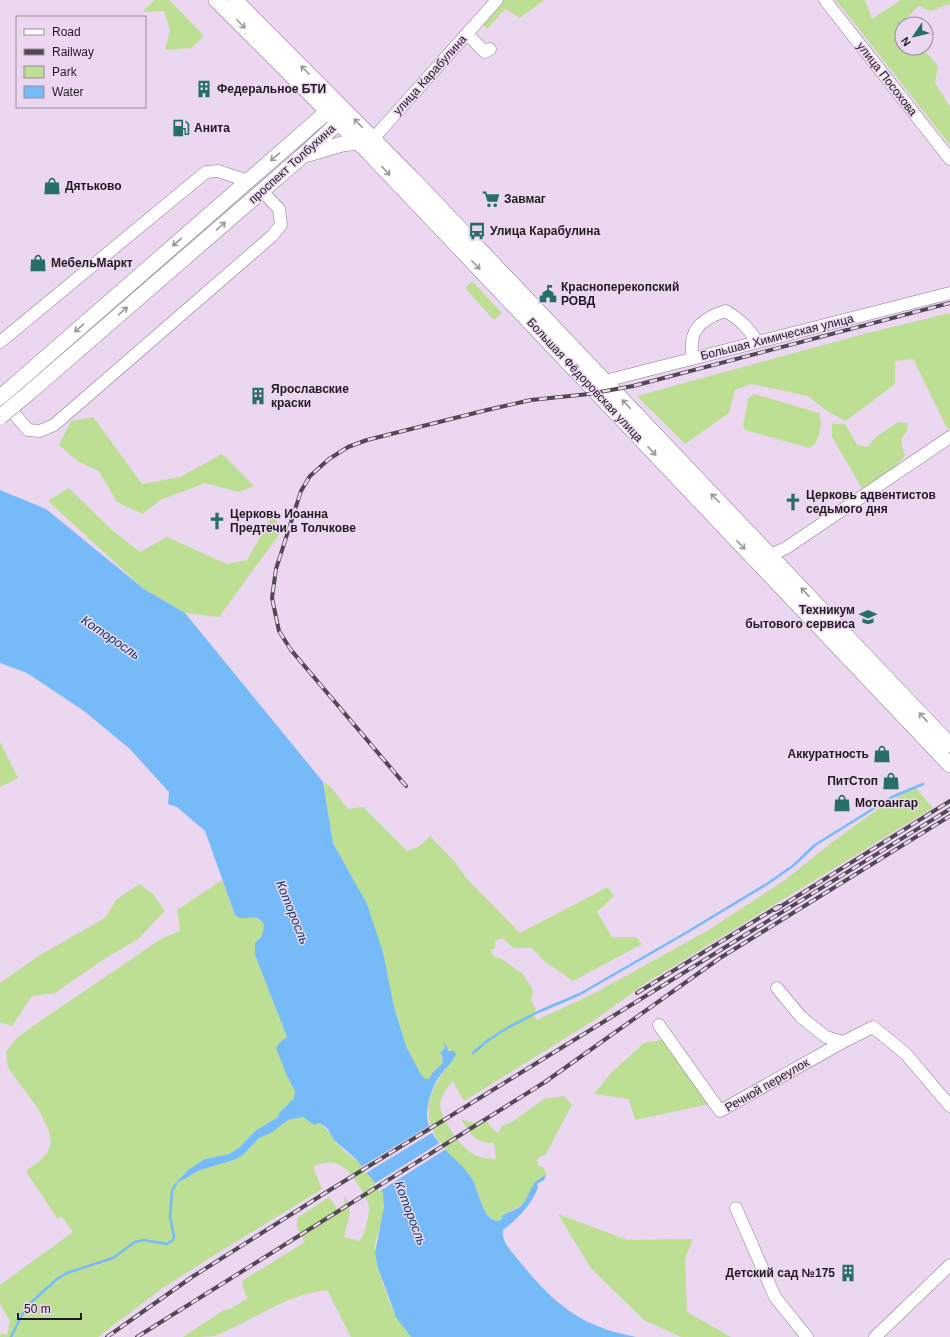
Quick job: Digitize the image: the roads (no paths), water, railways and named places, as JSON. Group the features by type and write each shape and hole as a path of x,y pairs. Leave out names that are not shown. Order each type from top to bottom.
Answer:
{"main road":[{"name":"Большая Фёдоровская улица","path":"216,0 339,122 366,140 605,381 950,765"},
{"name":"Большая Фёдоровская улица","path":"234,0 343,107 366,140 763,558 950,745"},
{"path":"305,132 313,121 316,113 316,104 312,95"},
{"name":"проспект Толбухина","path":"0,397 328,111 343,107 339,122 300,158 0,417"},
{"path":"300,158 336,145 366,140"}],"street":[{"name":"улица Карабулина","path":"366,140 467,34 497,0"},
{"name":"улица Посохова","path":"825,0 950,159"},
{"path":"467,34 486,52 490,49"},
{"path":"0,342 206,172 218,171 248,181"},
{"path":"0,397 28,430 40,431 54,425 272,236 281,225 279,209 262,191"},
{"name":"Большая Химическая улица","path":"605,381 950,293"},
{"path":"692,359 693,336 704,320 716,313 726,311 740,320 758,342"},
{"path":"763,558 786,548 950,437"},
{"path":"776,988 801,1017 826,1037 843,1042 873,1027 906,1054 950,1106"},
{"name":"Речной переулок","path":"659,1025 720,1112 843,1042"},
{"path":"736,1208 775,1297 807,1337"},
{"path":"876,1337 950,1265"}],"water":[{"name":"Которосль","path":"0,490 46,509 144,589 185,613 323,782 333,843 367,904 383,952 394,1007 406,1046 420,1073 425,1079 429,1079 432,1073 443,1063 442,1055 440,1053 445,1048 444,1042 449,1051 454,1051 456,1054 452,1062 436,1082 428,1102 428,1123 432,1132 437,1140 471,1177 482,1205 490,1218 495,1220 501,1220 503,1215 521,1206 533,1185 540,1178 546,1175 544,1180 537,1184 538,1188 528,1206 503,1230 506,1243 537,1282 565,1308 587,1322 604,1329 636,1337 411,1337 396,1317 378,1268 375,1253 384,1207 383,1193 356,1159 334,1140 327,1128 319,1123 314,1125 303,1117 288,1120 271,1133 259,1138 243,1155 234,1160 200,1170 174,1185 188,1170 205,1159 229,1154 239,1148 255,1131 278,1117 279,1113 294,1098 295,1091 287,1076 276,1048 280,1042 287,1037 255,955 255,943 262,936 264,925 258,918 243,918 235,915 205,831 177,807 168,804 169,792 130,749 84,711 27,673 0,663"}],"waterway":[{"path":"473,1053 487,1041 507,1028 538,1012 580,994 684,934 767,884 794,865 815,845 892,797 923,784"},
{"path":"11,1337 26,1307 57,1279 67,1273 113,1258 135,1242 144,1240 167,1244 173,1240 174,1236 170,1217 172,1191 176,1184"}],"railway":[{"path":"406,786 291,650 279,631 272,598 276,569 301,491 310,476 329,459 348,447 367,440 531,400 589,394 633,386 950,303"},
{"path":"775,910 950,801"},
{"path":"107,1337 192,1277 325,1193 950,809"},
{"path":"137,1337 545,1082 720,958 950,816"},
{"path":"637,993 779,906"}],"place":[{"name":"Федеральное БТИ","path":"204,89"},
{"name":"Анита","path":"181,128"},
{"name":"Дятьково","path":"52,186"},
{"name":"Завмаг","path":"491,199"},
{"name":"Улица Карабулина","path":"477,231"},
{"name":"МебельМаркт","path":"38,263"},
{"name":"Красноперекопский РОВД","path":"548,294"},
{"name":"Ярославские краски","path":"258,396"},
{"name":"Церковь адвентистов седьмого дня","path":"793,502"},
{"name":"Церковь Иоанна Предтечи в Толчкове","path":"217,521"},
{"name":"Техникум бытового сервиса","path":"868,617"},
{"name":"Аккуратность","path":"882,754"},
{"name":"ПитСтоп","path":"891,781"},
{"name":"Мотоангар","path":"842,803"},
{"name":"Детский сад №175","path":"848,1273"}]}
